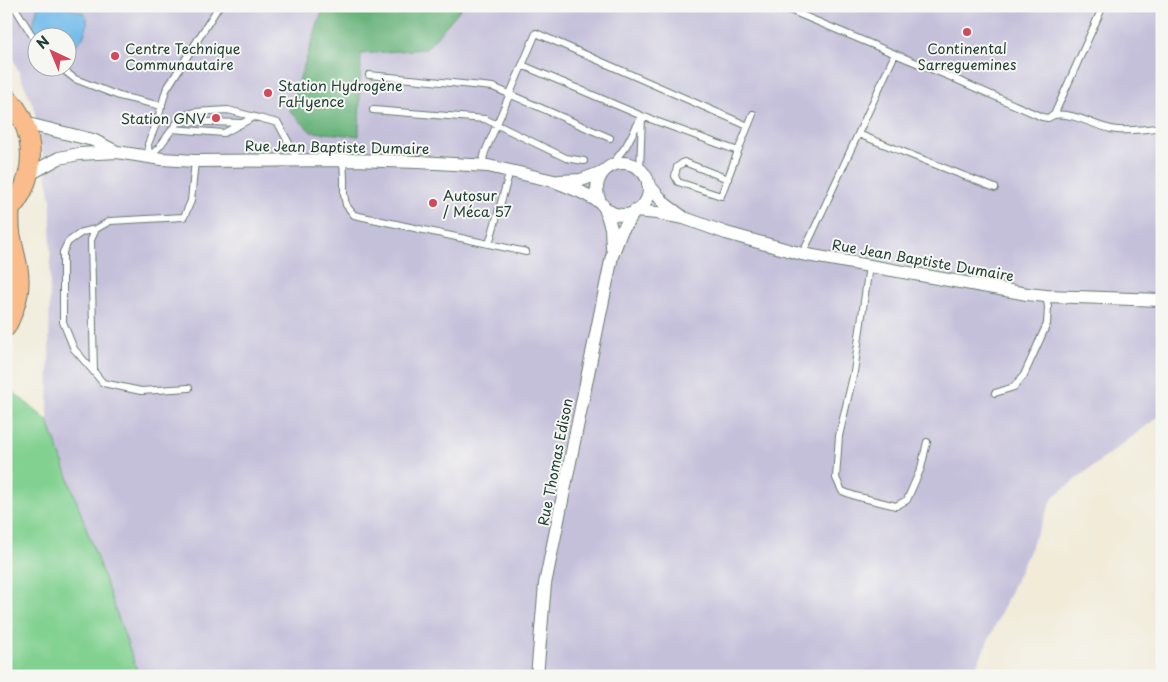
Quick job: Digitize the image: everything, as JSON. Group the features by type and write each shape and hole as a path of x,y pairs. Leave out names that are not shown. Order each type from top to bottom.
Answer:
{"main road":[{"path":"6,97 18,111 24,123 30,149 28,175 24,187 18,199 8,211 19,282 16,303 6,327"}],"street":[{"name":"Rue Jean Baptiste Dumaire","path":"24,123 93,140 117,152"},
{"name":"Rue Jean Baptiste Dumaire","path":"28,175 59,158 79,154 117,152 195,161 343,160 482,165 554,181 581,192 603,205"},
{"path":"625,163 633,165 640,170 645,176 649,192 642,206 635,212 620,215 603,205 597,186 599,178 607,169 617,164 625,163"},
{"name":"Rue Jean Baptiste Dumaire","path":"554,181 581,180 607,169"},
{"name":"Rue Jean Baptiste Dumaire","path":"648,184 665,204 684,218"},
{"name":"Rue Thomas Edison","path":"603,205 611,228 612,256"},
{"name":"Rue Jean Baptiste Dumaire","path":"635,212 657,213 684,218 726,234 802,254 1027,294 1162,300"},
{"name":"Rue Thomas Edison","path":"537,676 545,584 612,256 621,232 635,212"}],"lane":[{"path":"14,6 28,29"},
{"path":"149,157 148,144 157,122 166,90 219,6"},
{"path":"780,6 1042,118 1063,114 1112,130 1162,128"},
{"path":"1054,115 1103,6"},
{"path":"482,165 496,125 536,33 748,126"},
{"path":"802,254 895,54"},
{"path":"522,65 642,116 738,151"},
{"path":"369,75 493,87 610,138"},
{"path":"74,78 119,96 162,106"},
{"path":"149,157 160,146 182,116 195,112 228,110 278,124 298,160"},
{"path":"373,110 484,119 566,158 584,161"},
{"path":"728,179 684,162 677,167 675,176 678,182 721,196 728,179 738,151 753,114"},
{"path":"607,169 626,146 642,116"},
{"path":"640,170 642,116"},
{"path":"172,129 224,133 254,117"},
{"path":"178,121 242,123"},
{"path":"858,134 995,188"},
{"path":"343,160 346,205 354,215 526,252"},
{"path":"189,388 141,391 103,383 74,350 63,322 63,252 68,242 82,232 96,229 110,222 184,217 191,201 195,161"},
{"path":"489,244 510,171"},
{"path":"94,372 91,240 96,229"},
{"path":"870,266 854,372 839,436 836,478 842,491 896,506 906,500 920,468 927,442"},
{"path":"995,393 1014,387 1024,375 1047,324 1048,307 1046,296"}],"shaded area":[{"path":"6,6 1162,6 1162,414 1054,496 972,676 139,676 48,421 51,200 34,108 6,42"}],"green space":[{"path":"324,6 463,6 426,49 361,54 359,136 311,132 289,110"},
{"path":"6,386 48,421 139,676 6,676"}],"water":[{"path":"38,6 59,6 84,13 87,18 83,38 78,43 78,28 32,28"}],"place":[{"name":"Continental Sarreguemines","path":"967,32"},
{"name":"Centre Technique Communautaire","path":"115,56"},
{"name":"Station Hydrogène FaHyence","path":"268,93"},
{"name":"Station GNV","path":"216,118"},
{"name":"Autosur / Méca 57","path":"433,203"}]}
